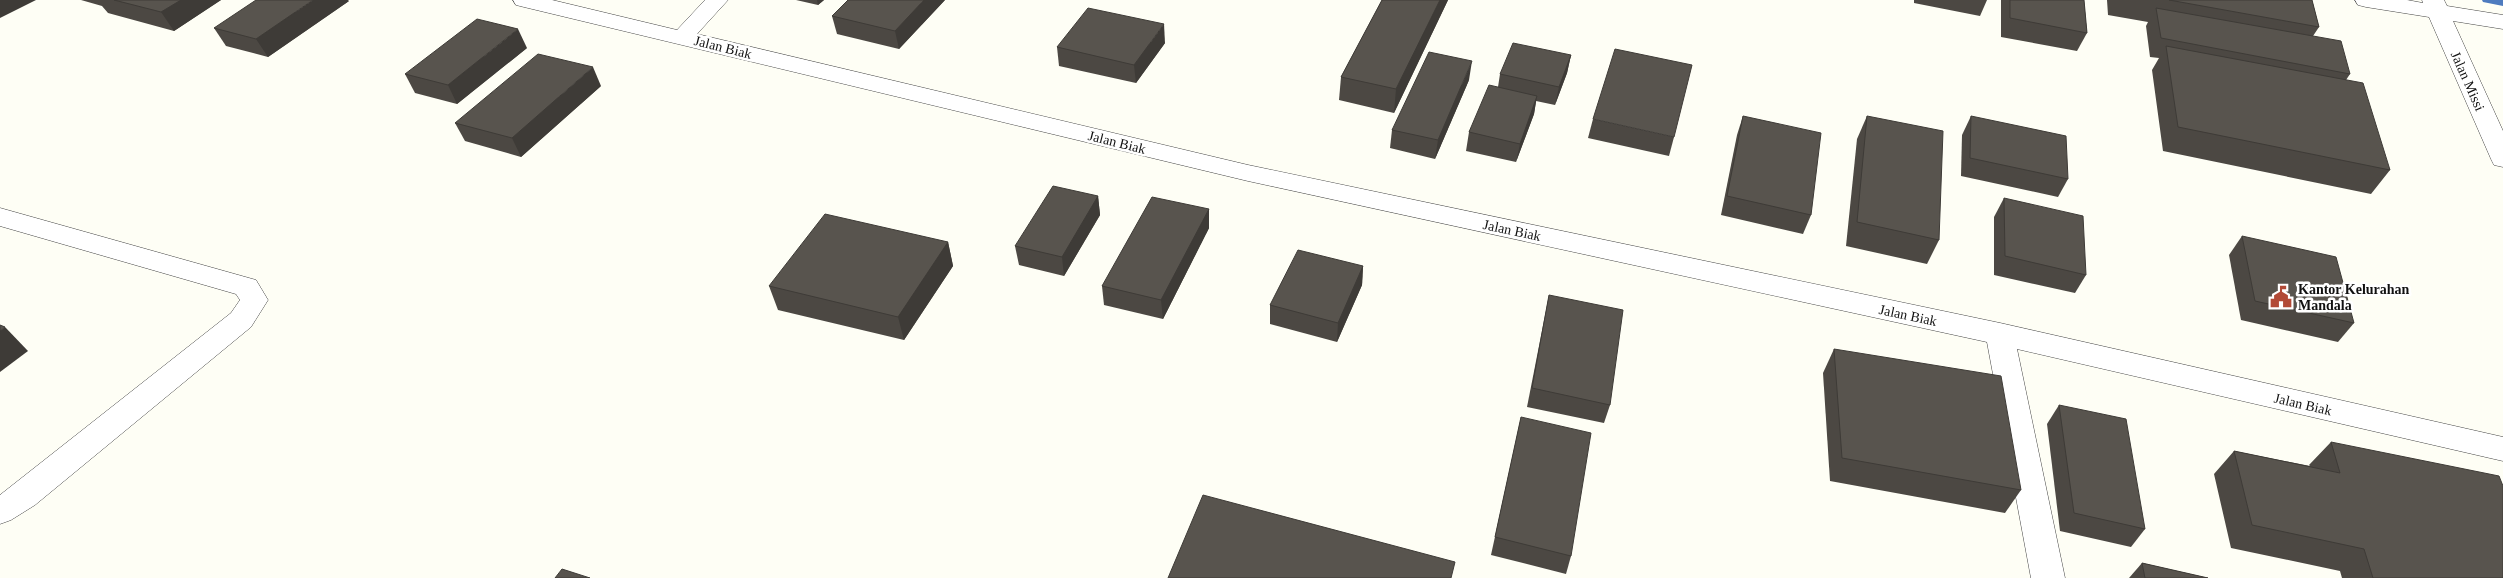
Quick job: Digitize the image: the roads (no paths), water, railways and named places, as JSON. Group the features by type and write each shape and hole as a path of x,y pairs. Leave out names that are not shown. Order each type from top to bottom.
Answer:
{"street":[{"name":"Jalan Biak","path":"524,0 1248,173 2000,334 2503,449"},
{"path":"682,37 717,0"},
{"path":"2366,0 2435,5 2503,22"},
{"name":"Jalan Missi","path":"2435,5 2503,160"},
{"path":"0,216 246,287 254,300 241,320 24,496 0,511"},
{"path":"2000,334 2048,578"}],"waterway":[{"path":"2487,0 2503,3"}],"place":[{"name":"Kantor Kelurahan Mandala","path":"2281,297"}]}
